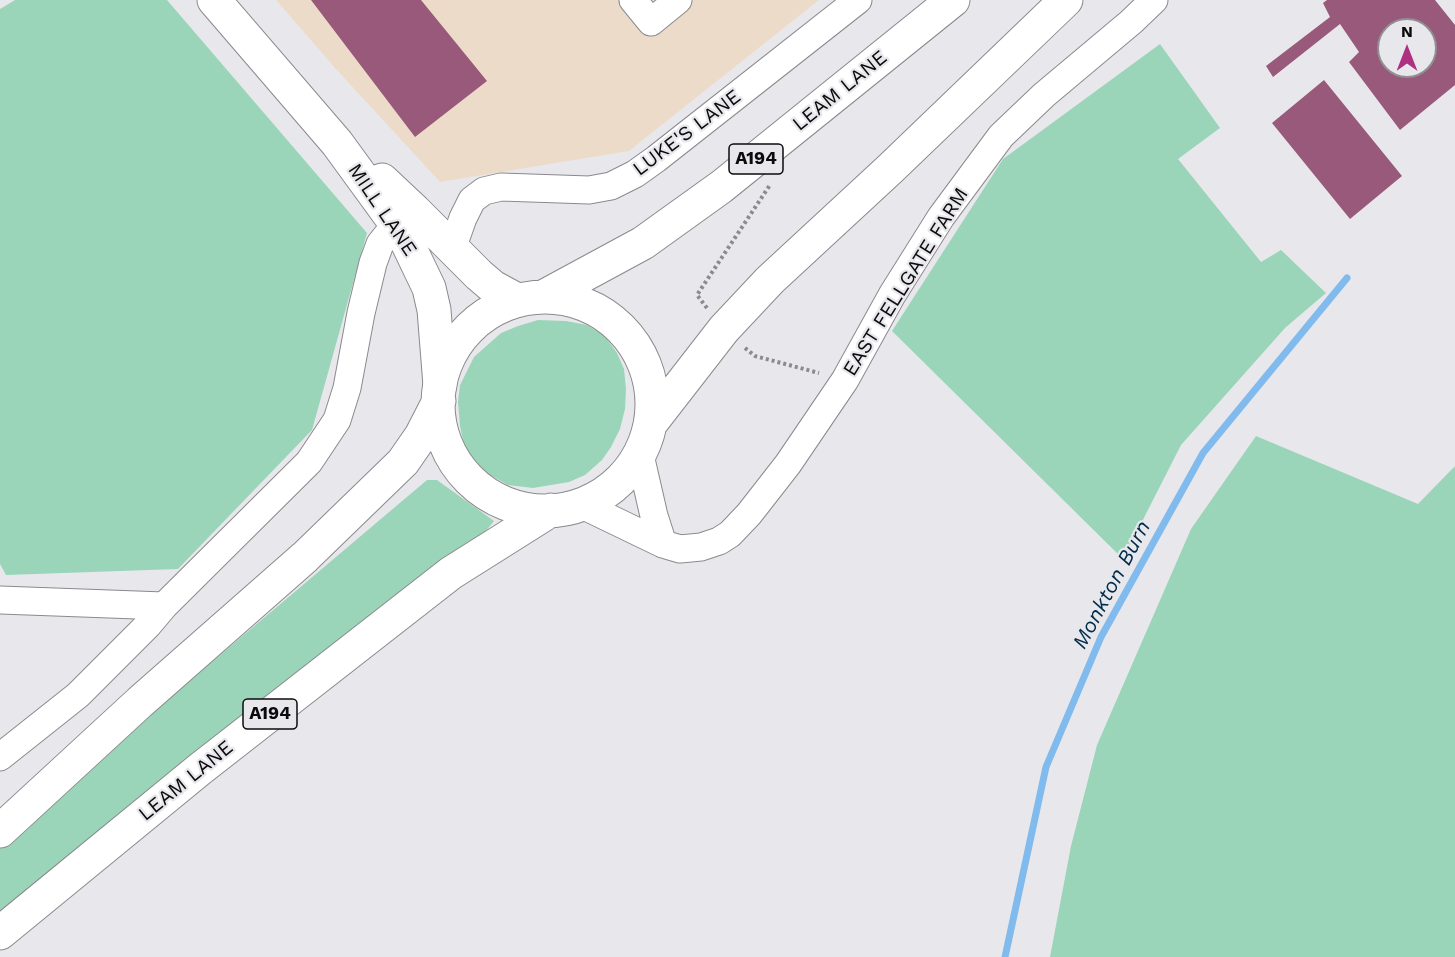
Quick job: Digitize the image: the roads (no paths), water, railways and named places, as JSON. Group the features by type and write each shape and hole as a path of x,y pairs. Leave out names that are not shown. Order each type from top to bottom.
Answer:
{"main road":[{"name":"MILL LANE","path":"214,0 337,143 406,240 429,288 436,321 440,393"},
{"name":"LEAM LANE","path":"0,831 140,702 305,557 403,462 421,435 440,393 447,362 459,341 475,323 494,309 531,298 643,243 721,188 952,0"},
{"name":"LEAM LANE","path":"0,933 200,769 451,573 565,507 598,496 615,485 628,471 676,357 733,300 770,280 890,169 1066,0"},
{"name":"MILL LANE","path":"337,143 394,191 493,287 531,298"},
{"name":"LEAM LANE","path":"646,430 667,430 681,414 758,315 770,280"},
{"path":"531,298 571,299 595,309 616,323 634,343 646,366 646,430"},
{"name":"LEAM LANE","path":"440,393 440,421 444,438 451,455 472,483 489,496 508,505 529,510 565,507"}],"street":[{"path":"633,0 651,22 678,0"},
{"name":"LUKE'S LANE","path":"452,249 472,201 484,191 501,187 589,190 610,186 635,174 858,0"},
{"name":"EAST FELLGATE FARM","path":"565,507 680,549 701,547 719,541 730,534 749,514 788,464 845,380 892,296 941,217 1002,136 1044,95 1154,0"},
{"path":"0,757 78,695 309,462 338,420 348,388 361,313 373,263 380,244 396,224"},
{"path":"646,430 654,516 663,544"},
{"path":"0,600 164,606"}],"waterway":[{"name":"Monkton Burn","path":"1005,957 1046,767 1101,637 1203,453 1347,278"}]}
